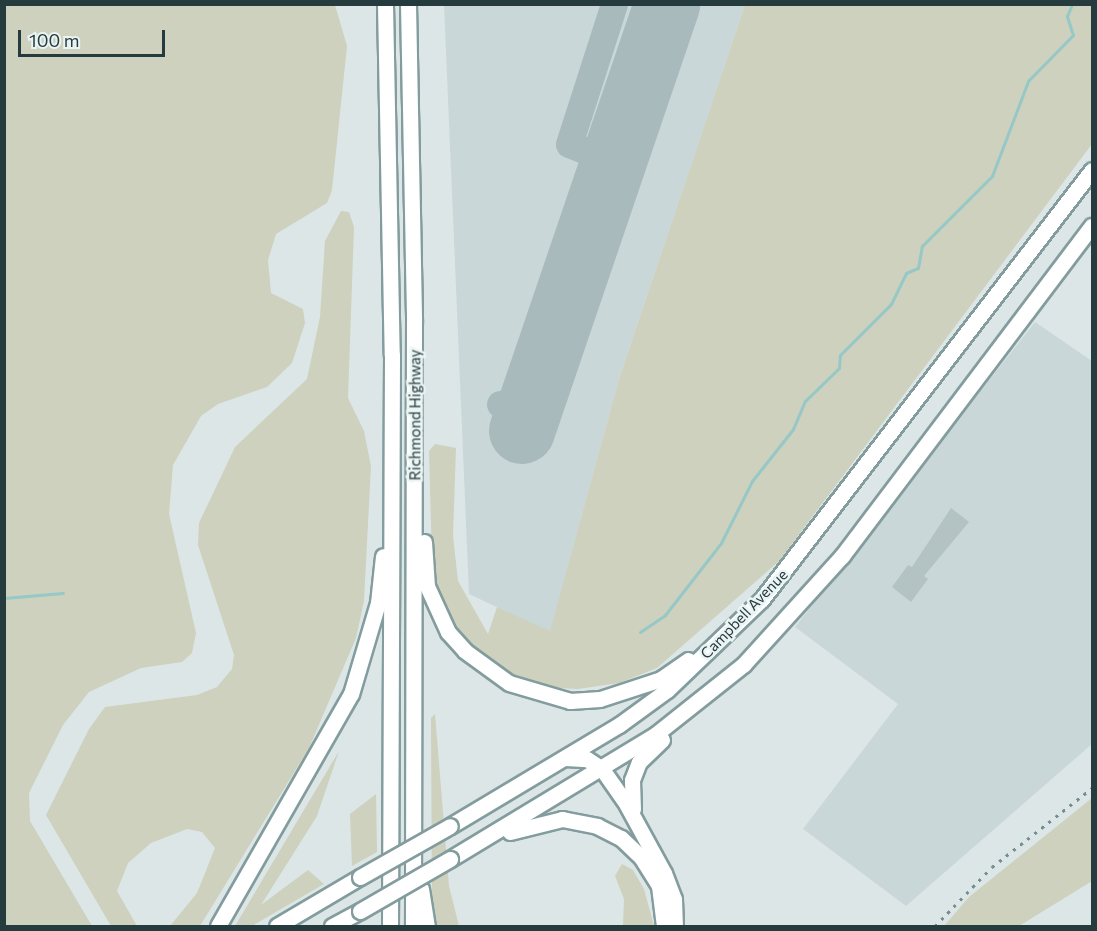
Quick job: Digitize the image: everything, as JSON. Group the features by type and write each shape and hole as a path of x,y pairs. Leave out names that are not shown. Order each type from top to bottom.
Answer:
{"highway":[{"name":"Richmond Highway","path":"385,4 392,431"},
{"name":"Richmond Highway","path":"408,4 415,489 414,826"},
{"name":"Campbell Avenue","path":"277,927 565,758 667,690 762,599 1092,170"},
{"path":"675,927 674,899 639,826 630,800 639,762 711,693 843,556 1092,226"},
{"path":"218,927 327,741 365,656 378,603 392,431"},
{"path":"390,927 392,431"},
{"path":"415,489 423,526 427,586 448,632 487,668 537,694 570,701 600,699 661,679 762,599"},
{"path":"332,927 602,769 711,693"},
{"path":"565,758 587,759 602,769 639,826"},
{"path":"473,845 546,820 578,820 597,826 621,838 641,857 659,886 664,927"},
{"path":"413,927 414,826"},
{"path":"414,826 427,927"},
{"path":"228,927 265,850"}],"shaded area":[{"path":"444,5 745,5 620,376 550,632 469,594"},
{"path":"1035,322 1092,361 1092,744 906,906 803,829 898,704 795,627"}],"green space":[{"path":"5,4 335,5 347,46 332,190 327,203 276,234 268,260 271,293 303,309 305,323 292,363 267,387 218,404 201,416 173,465 169,514 196,633 192,653 182,662 141,668 89,692 63,725 29,793 30,821 92,926 5,926"},
{"path":"745,5 1092,5 1092,144 779,561 657,668 619,683 578,689 542,687 517,677 477,649 453,622 438,594 432,559 429,451 435,444 456,448 453,536 458,581 488,634 497,607 550,631 620,376"},
{"path":"341,211 349,212 354,227 348,398 364,431 371,466 364,601 356,638 309,748 200,926 170,926 197,893 215,848 202,832 187,829 151,843 128,863 117,891 137,926 111,926 46,815 89,729 105,707 197,695 217,687 232,669 234,655 198,545 199,523 235,447 307,379 320,317 325,241"},
{"path":"435,714 449,886 459,926 435,926 432,916 431,718"},
{"path":"339,751 317,816 261,905 308,870 324,884 252,926 235,926"},
{"path":"376,794 377,852 352,866 350,814"},
{"path":"1092,798 1092,881 1019,926 944,926 969,897"},
{"path":"622,864 633,870 644,889 654,926 623,926 624,899 615,876"}],"building":[{"path":"951,508 969,522 924,576 928,579 911,602 892,587 908,565 912,567"}],"waterway":[{"path":"640,632 665,615 721,543 752,481 793,429 805,401 839,368 840,355 891,304 906,273 918,268 922,246 992,176 1028,81 1073,35 1067,16 1072,4"},
{"path":"4,598 63,593"}],"taxiway":[{"path":"614,4 569,144 614,162"},
{"path":"500,404 528,414"}],"runway":[{"path":"522,431 667,4"}],"railway":[{"path":"935,926 992,867 1092,788"}]}
